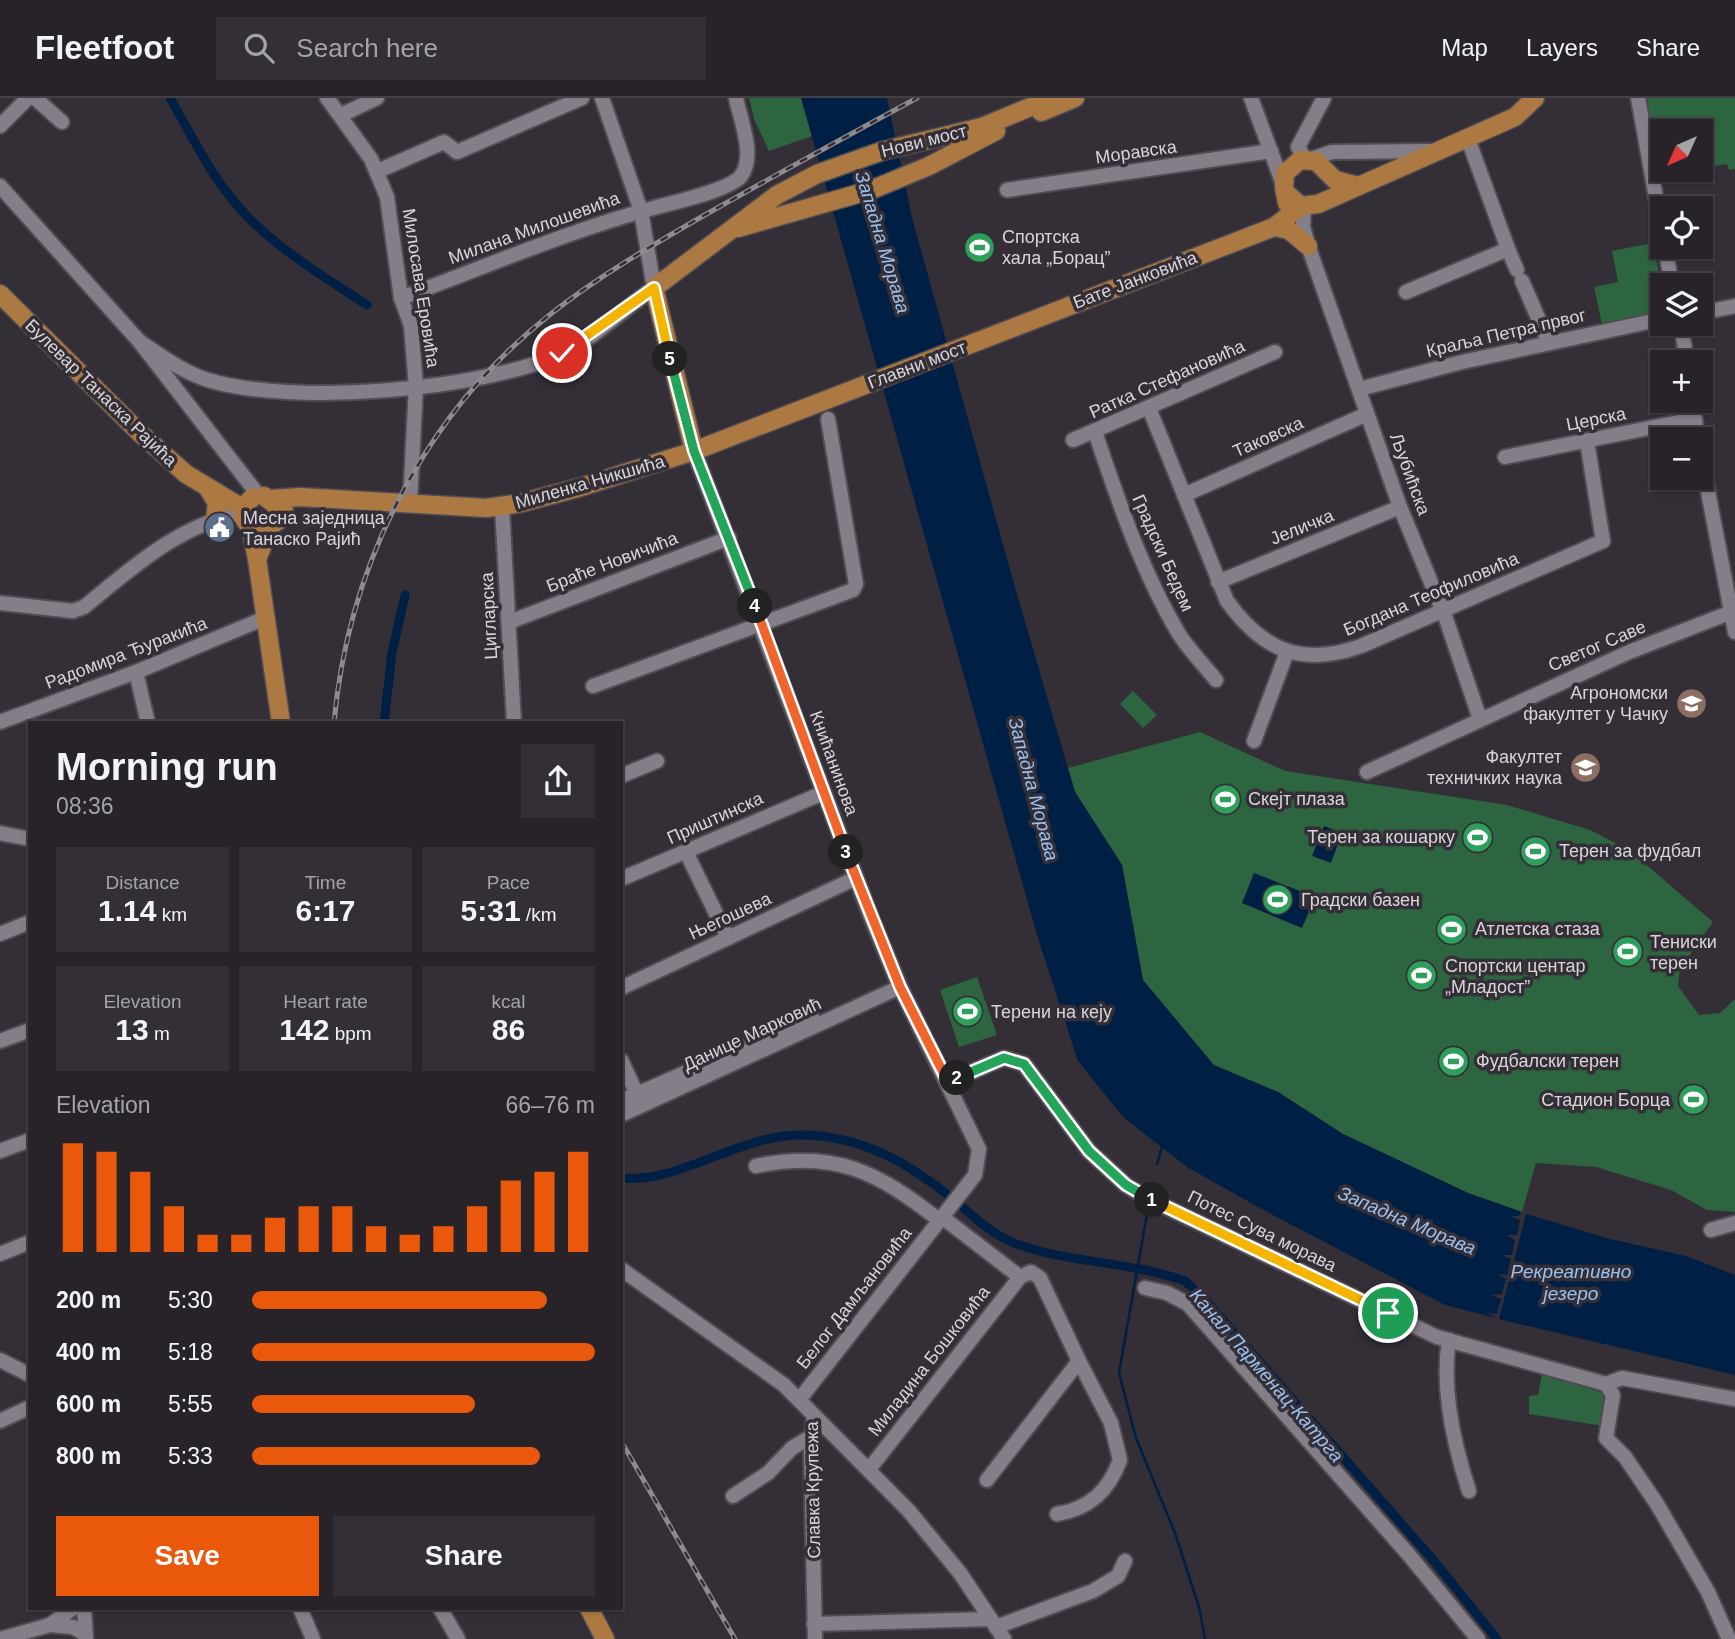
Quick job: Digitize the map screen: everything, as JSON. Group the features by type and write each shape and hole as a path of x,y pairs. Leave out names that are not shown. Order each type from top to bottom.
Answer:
{"main road":[{"path":"984,131 1052,98"},
{"path":"984,131 1075,98"},
{"name":"Бате Јанковића","path":"1006,331 1269,228 1312,204 1362,186 1515,117 1535,98"},
{"name":"Нови мост","path":"757,217 871,190 929,166 984,131"},
{"name":"Нови мост","path":"757,217 776,195 844,163 911,143 984,131"},
{"path":"1329,173 1331,187 1312,204 1285,190 1285,173 1303,160 1321,164 1343,185 1362,186"},
{"name":"Бате Јанковића","path":"1269,228 1286,210 1285,190"},
{"path":"694,451 654,288 735,229 757,217"},
{"path":"1269,228 1289,230 1307,244"},
{"name":"Булевар Танаска Рајића","path":"0,295 141,434 186,474 258,512"},
{"name":"Главни мост","path":"827,399 1006,331"},
{"name":"Миленка Никшића","path":"258,512 300,497 502,507 581,487 694,451 827,399"},
{"path":"206,485 217,503 215,519"},
{"path":"258,512 257,559 281,721"},
{"path":"590,1610 605,1639"}],"street":[{"path":"0,125 28,98"},
{"path":"35,98 62,122"},
{"name":"Милосава Еровића","path":"327,98 378,171 387,197 401,298 411,326 416,386 410,502"},
{"path":"341,115 377,98"},
{"path":"378,171 444,142 457,152 582,98"},
{"path":"139,341 200,376 224,384 269,390 355,392 416,386 531,366 562,353 654,288 641,211 602,98"},
{"name":"Милана Милошевића","path":"401,298 641,211 688,198 741,176 748,152 736,98"},
{"path":"1251,98 1285,190"},
{"path":"1303,160 1298,151 1300,141 1324,98"},
{"path":"1638,98 1656,196"},
{"path":"1468,139 1508,249 1549,343"},
{"path":"1271,151 1279,159 1303,160 1332,152 1441,151"},
{"name":"Моравска","path":"1007,190 1271,151"},
{"path":"0,186 139,341 184,398 258,512 215,519 159,546 84,607 73,611 0,603"},
{"name":"Љубићска","path":"1312,204 1307,244 1401,507 1443,611 1480,719"},
{"path":"1406,292 1508,249"},
{"path":"1713,311 1735,306"},
{"name":"Краља Петра првог","path":"1359,389 1650,322"},
{"name":"Ратка Стефановића","path":"1073,440 1275,352"},
{"path":"184,398 186,383 200,376"},
{"name":"Богдана Теофиловића","path":"1149,408 1227,601 1253,632 1287,652 1311,656 1345,652 1603,541 1587,441"},
{"path":"1693,413 1696,427"},
{"name":"Таковска","path":"1184,495 1367,414"},
{"path":"593,686 848,593 856,584 828,419"},
{"name":"Церска","path":"1505,457 1694,419"},
{"name":"Градски Бедем","path":"1095,432 1118,501 1161,600 1180,636 1216,680"},
{"name":"Книћанинова","path":"694,451 898,983 979,1149 979,1161"},
{"path":"1707,490 1729,613 1735,632"},
{"name":"Цигларска","path":"502,507 514,721"},
{"name":"Јеличка","path":"1219,582 1401,507"},
{"name":"Браће Новичића","path":"509,622 729,538"},
{"name":"Светог Саве","path":"1367,772 1629,652 1729,613"},
{"name":"Радомира Ђуракића","path":"0,722 136,672 265,618"},
{"path":"1254,741 1287,652"},
{"path":"136,672 148,721"},
{"path":"623,775 657,761"},
{"name":"Приштинска","path":"623,878 823,793"},
{"path":"0,833 28,839"},
{"path":"687,852 728,939"},
{"name":"Његошева","path":"623,987 856,878"},
{"path":"0,934 28,923"},
{"name":"Данице Марковић","path":"623,1113 640,1100 898,983"},
{"path":"0,1041 28,1031"},
{"name":"Потес Сува морава","path":"948,1082 1004,1058 1024,1064 1089,1151 1126,1185 1437,1337 1606,1384"},
{"path":"623,1064 640,1100"},
{"name":"Данице Марковић","path":"623,1101 640,1100"},
{"path":"0,1151 28,1141"},
{"path":"756,1166 788,1159 865,1172 947,1210 1020,1277 1031,1272 1040,1278 1111,1423 1120,1460 1093,1503 1076,1511 1057,1514"},
{"name":"Белог Дамљановића","path":"799,1400 975,1175 979,1161"},
{"path":"1711,1230 1735,1223"},
{"path":"0,1254 28,1243"},
{"name":"Славка Крупежа","path":"623,1270 752,1359 814,1416 815,1632"},
{"name":"Миладина Бошковића","path":"870,1468 1020,1277"},
{"path":"1145,1288 1167,1293 1188,1304 1409,1555 1478,1639"},
{"path":"1449,1340 1446,1360 1452,1417 1458,1459 1469,1491"},
{"path":"987,1480 1077,1358"},
{"path":"0,1360 28,1374"},
{"path":"1729,1639 1708,1592 1657,1504 1625,1457 1606,1438 1613,1395 1606,1384 1622,1378 1735,1399"},
{"path":"0,1421 28,1408"},
{"path":"814,1416 870,1468 929,1534 997,1628"},
{"path":"733,1496 768,1473 792,1448 812,1436"},
{"path":"815,1632 997,1628 1081,1597 1118,1576 1125,1561"},
{"path":"50,1625 70,1610"},
{"path":"83,1610 86,1636"},
{"path":"301,1610 313,1639"},
{"path":"441,1610 458,1639"},
{"path":"0,1639 50,1625 73,1627 86,1636"}],"green space":[{"path":"749,98 801,98 812,136 769,151 754,119"},
{"path":"1646,98 1735,98 1735,169 1729,170 1727,164 1713,166 1713,119 1650,119 1650,122"},
{"path":"1650,244 1650,259 1656,259 1659,273 1650,273 1650,314 1602,324 1594,287 1618,282 1612,251"},
{"path":"1133,691 1157,715 1143,728 1120,704"},
{"name":"Спортски центар „Младост”","path":"1200,732 1285,771 1507,805 1590,830 1629,850 1713,922 1680,969 1678,986 1699,1015 1720,1013 1735,999 1735,1212 1707,1210 1671,1190 1596,1167 1536,1163 1522,1212 1468,1193 1343,1134 1278,1092 1213,1065 1143,980 1122,865 1075,792 1068,768"},
{"name":"Терени на кеју","path":"977,977 997,1035 959,1047 940,990"},
{"path":"1542,1374 1609,1395 1603,1426 1529,1414 1529,1396 1538,1395"}],"water":[{"name":"Западна Морава","path":"801,98 887,98 912,218 1016,591 1075,792 1122,865 1143,980 1214,1065 1278,1092 1343,1134 1468,1193 1522,1212 1518,1216 1511,1216 1520,1220 1517,1235 1506,1235 1515,1240 1512,1255 1501,1255 1511,1259 1507,1275 1497,1274 1506,1279 1502,1294 1491,1295 1501,1299 1497,1314 1487,1313 1496,1318 1445,1305 1187,1167 1123,1117 1078,1061 1037,935"},
{"path":"1324,826 1342,833 1331,863 1312,856"},
{"name":"Градски базен","path":"1254,873 1315,897 1302,928 1242,903"},
{"name":"Рекреативно језеро","path":"1526,1214 1610,1239 1686,1256 1735,1275 1735,1375 1499,1319"}],"waterway":[{"name":"Канал Парменац-Катрга","path":"170,98 214,174 246,215 288,252 367,305"},
{"name":"Канал Парменац-Катрга","path":"384,721 392,653 405,595"},
{"name":"Канал Парменац-Катрга","path":"623,1178 666,1174 734,1149 781,1137 828,1137 869,1148 906,1166 991,1230 1014,1243 1056,1255 1164,1274 1185,1281 1201,1295 1435,1562 1497,1639"},
{"path":"1157,1164 1162,1147"},
{"path":"1148,1208 1119,1373 1136,1438 1175,1533 1199,1607 1205,1639"}],"railway":[{"path":"334,721 342,664 356,606 376,550 401,496 431,445 466,397 507,353 552,313 626,262 703,216 917,98"},
{"path":"623,1444 735,1639"}],"place":[{"name":"Спортска хала „Борац”","path":"979,247"},
{"name":"Месна заједница Танаско Рајић","path":"220,528"},
{"name":"Агрономски факултет у Чачку","path":"1691,703"},
{"name":"Факултет техничких наука","path":"1585,767"},
{"name":"Скејт плаза","path":"1225,799"},
{"name":"Терен за кошарку","path":"1478,837"},
{"name":"Терен за фудбал","path":"1536,851"},
{"name":"Градски базен","path":"1278,900"},
{"name":"Атлетска стаза","path":"1452,929"},
{"name":"Тениски терен","path":"1627,952"},
{"name":"Спортски центар „Младост”","path":"1422,976"},
{"name":"Терени на кеју","path":"968,1012"},
{"name":"Фудбалски терен","path":"1453,1061"},
{"name":"Стадион Борца","path":"1693,1100"}],"route":[{"path":"562,353 654,288 694,451 767,636 871,917 900,987 948,1082 1004,1058 1024,1064 1089,1151 1126,1185 1145,1197 1388,1313"}]}
